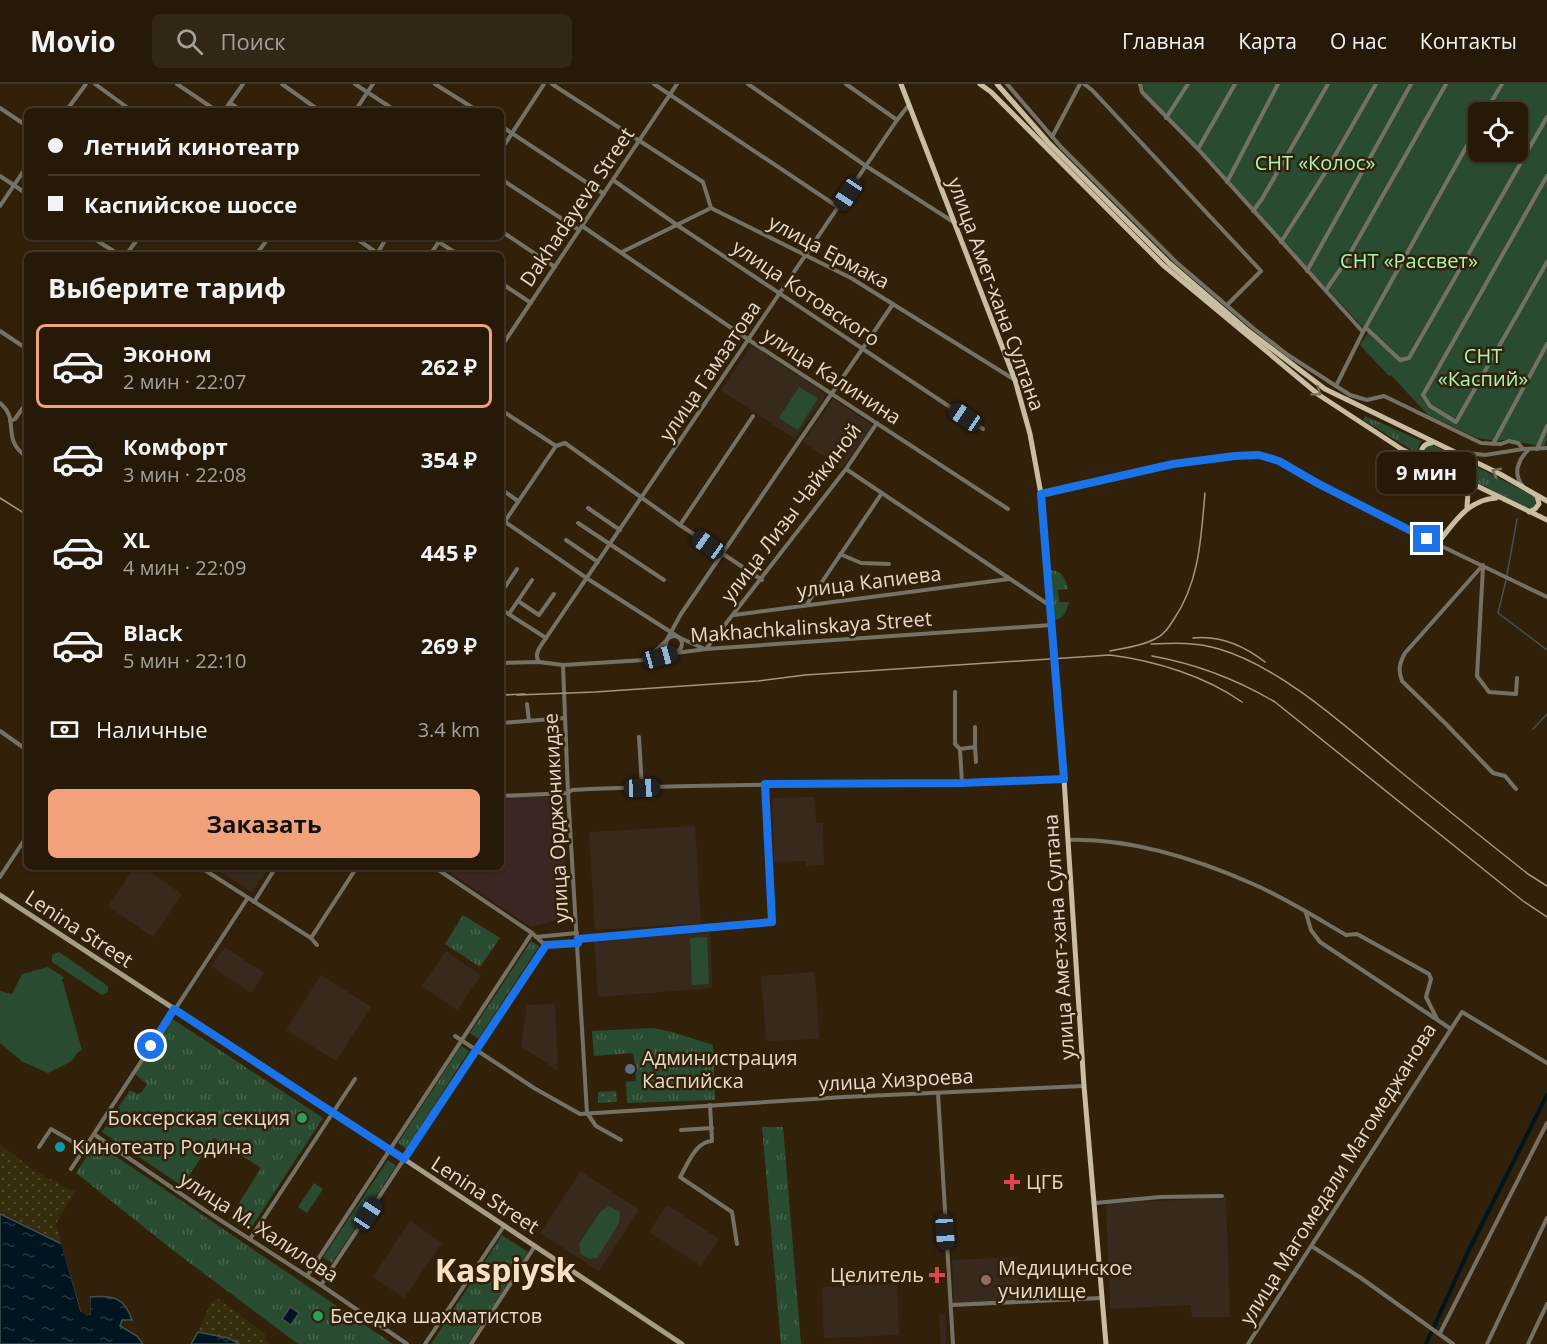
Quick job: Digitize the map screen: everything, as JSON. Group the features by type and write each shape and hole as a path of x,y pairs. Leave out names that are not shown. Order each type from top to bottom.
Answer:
{"main road":[{"name":"улица Амет-хана Султана","path":"901,84 1015,380 1030,434 1041,494 1064,779 1084,1086 1106,1344"},
{"path":"980,84 1065,165 1163,266 1319,394 1403,450 1547,520"},
{"path":"997,84 1048,142 1169,263 1247,330 1325,389 1500,474 1547,501"},
{"path":"1424,461 1421,455 1422,449 1424,445 1433,442"},
{"path":"1041,494 1173,464 1259,455 1279,461 1317,483 1437,544 1467,509 1478,501 1498,498"},
{"path":"1458,477 1466,485 1468,492 1467,509"},
{"path":"1528,512 1539,504 1536,495"}],"street":[{"path":"68,108 86,84"},
{"path":"95,84 128,108"},
{"path":"177,84 213,108"},
{"path":"226,108 243,84"},
{"path":"282,84 316,108"},
{"path":"355,84 391,108"},
{"path":"357,108 373,84"},
{"path":"435,84 473,108"},
{"path":"504,145 544,84"},
{"path":"552,84 703,182 711,208 621,252"},
{"path":"654,84 838,207"},
{"name":"Dakhadayeva Street","path":"504,343 677,84"},
{"path":"748,84 866,166 955,223"},
{"path":"846,84 897,120"},
{"path":"1007,84 1052,137 1176,262 1288,355 1336,386 1362,399 1384,396 1481,443 1493,444 1509,441 1518,443 1526,449"},
{"path":"1052,137 1082,84 1100,98 1261,271 1227,305"},
{"path":"1140,84 1142,92 1198,149 1307,271 1365,330 1400,360 1409,358 1547,117"},
{"path":"1166,118 1188,84"},
{"path":"1198,149 1235,84"},
{"path":"1227,182 1278,84"},
{"path":"1253,211 1328,84"},
{"path":"1281,242 1376,84"},
{"path":"1307,271 1411,84"},
{"path":"1326,290 1344,264 1446,84"},
{"path":"1491,102 1502,84"},
{"path":"230,103 238,108"},
{"name":"улица Гамзатова","path":"539,662 536,658 537,654 546,638 908,106"},
{"path":"0,108 24,124"},
{"path":"504,128 604,194"},
{"path":"1336,386 1468,144"},
{"path":"0,206 24,170"},
{"path":"0,176 24,192"},
{"path":"1547,176 1423,395 1430,406 1456,422 1547,262"},
{"name":"улица Котовского","path":"613,180 983,429"},
{"name":"улица Калинина","path":"504,181 621,252 1008,509"},
{"name":"улица Ермака","path":"711,208 851,278 1015,380"},
{"path":"504,233 555,267"},
{"path":"97,240 115,252"},
{"path":"358,240 375,252"},
{"path":"441,240 455,252"},
{"path":"504,285 531,303"},
{"path":"504,521 588,579 671,631 680,638 682,648 676,652 668,651 665,646 671,631 893,304"},
{"path":"0,331 24,347"},
{"path":"1493,444 1547,344"},
{"path":"0,403 8,411 11,441 24,455"},
{"path":"10,421 15,419 24,406"},
{"path":"504,412 556,446"},
{"path":"680,525 753,416"},
{"path":"1449,417 1452,430"},
{"name":"улица Лизы Чайкиной","path":"706,649 846,469 877,423"},
{"path":"1537,449 1547,426"},
{"path":"504,519 556,446 565,443 722,554 762,579"},
{"path":"1453,452 1485,455 1547,448"},
{"path":"1525,488 1518,479 1517,471 1518,463 1526,449"},
{"path":"846,469 1049,605"},
{"path":"504,491 518,501"},
{"path":"807,605 882,493"},
{"path":"588,508 620,530"},
{"path":"578,523 664,580"},
{"path":"566,540 598,562"},
{"path":"1437,544 1547,597"},
{"path":"840,554 861,563 890,564"},
{"path":"1483,565 1477,676 1489,692 1516,694 1517,678"},
{"path":"1483,565 1405,653 1399,664 1399,673 1402,681 1493,773 1505,776 1516,789"},
{"path":"504,588 517,569"},
{"name":"улица Капиева","path":"733,615 1009,579"},
{"path":"509,614 532,580"},
{"path":"518,602 539,615 554,594"},
{"path":"504,611 546,638"},
{"name":"Makhachkalinskaya Street","path":"504,663 539,662 563,665 645,660 676,652 706,649 1052,625"},
{"path":"645,660 672,636 706,649"},
{"name":"улица Орджоникидзе","path":"563,665 568,793 587,1113"},
{"path":"955,692 954,744 960,748 975,747"},
{"path":"527,704 529,721"},
{"path":"504,723 565,718"},
{"path":"975,727 976,762"},
{"path":"0,731 24,748"},
{"path":"639,737 642,788"},
{"path":"960,748 962,783"},
{"path":"504,796 568,793 572,790 765,784 962,783 1064,779"},
{"path":"536,937 578,938 772,922 765,784"},
{"path":"1067,840 1092,839 1143,848 1183,858 1255,884 1346,935 1357,934 1429,974 1431,979 1426,997 1437,1019"},
{"path":"0,877 24,841"},
{"path":"204,870 311,938 317,945"},
{"path":"254,902 274,870"},
{"path":"311,938 355,870"},
{"path":"438,870 532,933 546,945"},
{"name":"Lenina Street","path":"0,895 535,1245 682,1344"},
{"path":"71,1169 247,899"},
{"name":"улица Магомедали Магомеджановa","path":"1248,1344 1452,1029 1320,942 1311,930 1306,912"},
{"path":"307,1276 532,933"},
{"path":"321,1285 546,945 578,938"},
{"path":"1452,1029 1462,1012 1547,1063"},
{"name":"улица Хизроева","path":"455,1036 580,1114 1084,1086"},
{"path":"250,1239 355,1079"},
{"path":"938,1093 953,1344"},
{"path":"710,1105 712,1141 704,1142 698,1147 680,1177 732,1212 737,1244"},
{"path":"587,1113 596,1126 621,1140"},
{"path":"1438,1332 1547,1123"},
{"path":"681,1130 712,1128"},
{"path":"39,1147 51,1129 85,1149"},
{"name":"улица М. Халилова","path":"95,1135 407,1344"},
{"path":"1095,1203 1160,1197 1222,1196"},
{"path":"1487,1344 1547,1218"},
{"path":"425,1344 504,1226"},
{"path":"471,1344 535,1245"},
{"path":"1312,1247 1453,1344"},
{"path":"951,1305 1101,1298"},
{"path":"1528,1344 1547,1304"}],"shaded area":[{"path":"752,345 826,394 795,439 721,390"},
{"path":"833,399 873,426 842,468 803,442"},
{"path":"504,792 562,798 568,917 531,927 451,873 452,870 504,870"},
{"path":"815,797 816,823 823,823 824,865 806,866 806,861 774,862 772,798"},
{"path":"695,826 701,923 595,930 589,832"},
{"path":"133,870 147,870 182,894 153,937 108,906"},
{"path":"219,870 267,870 252,892"},
{"path":"710,933 712,988 598,997 594,940"},
{"path":"225,947 264,973 251,993 211,966"},
{"path":"446,951 481,975 457,1010 422,986"},
{"path":"815,972 819,1039 766,1041 761,976"},
{"path":"321,975 371,1007 336,1061 286,1030"},
{"path":"555,1004 558,1071 521,1046 527,1005"},
{"path":"581,1171 639,1210 599,1271 540,1233"},
{"path":"1226,1198 1230,1317 1192,1317 1191,1305 1110,1309 1106,1203"},
{"path":"667,1205 719,1239 701,1266 649,1232"},
{"path":"410,1221 442,1243 404,1298 373,1277"},
{"name":"Медицинское училище","path":"1017,1257 1020,1300 954,1303 952,1260"},
{"path":"897,1284 899,1335 824,1338 822,1287"},
{"path":"945,1314 946,1344 941,1344 939,1315"}],"green space":[{"path":"1142,84 1547,84 1547,439 1544,447 1508,440 1477,438 1428,415 1360,345 1368,333 1145,92"},
{"path":"799,387 818,398 798,430 779,418"},
{"path":"1365,416 1422,441 1417,453 1363,420"},
{"path":"1431,444 1534,496 1536,505 1531,508 1524,506 1426,457 1423,453 1425,447"},
{"path":"1051,570 1063,576 1068,589 1058,590 1059,602 1069,602 1063,616 1055,620"},
{"path":"463,915 500,938 480,967 445,944"},
{"path":"707,937 709,984 692,985 690,938"},
{"path":"531,941 539,946 478,1039 470,1033"},
{"path":"59,952 108,986 108,992 102,995 52,962 52,955"},
{"path":"48,967 65,978 62,979 82,1050 72,1061 48,1073 23,1062 0,1043 0,991 12,994 22,974"},
{"path":"171,1018 323,1118 249,1231 229,1219 261,1168 214,1138 182,1186 102,1132 130,1090 138,1094 147,1084 135,1074"},
{"path":"653,1028 713,1045 715,1100 627,1103 626,1082 636,1081 634,1057 632,1053 594,1056 592,1031"},
{"path":"461,1046 469,1051 406,1149 398,1143"},
{"path":"616,1091 617,1102 598,1103 598,1092"},
{"path":"141,1101 192,1134 170,1167 120,1134"},
{"path":"762,1127 783,1127 801,1344 781,1344"},
{"path":"96,1143 393,1344 298,1344 174,1251 76,1173"},
{"path":"388,1160 396,1166 332,1263 323,1257"},
{"path":"314,1183 323,1189 307,1213 298,1207"},
{"path":"609,1206 620,1212 619,1223 598,1257 587,1258 581,1254 579,1244 601,1211"},
{"path":"502,1235 528,1252 468,1344 431,1344"}],"sand":[{"path":"0,1144 33,1170 75,1192 56,1224 62,1244 0,1214"},
{"path":"217,1298 265,1334 266,1341 270,1344 240,1344 228,1338 198,1332 211,1303"}],"water":[{"path":"0,1214 62,1244 81,1311 90,1314 90,1297 117,1299 126,1306 132,1320 122,1320 120,1326 137,1336 143,1344 0,1344"},
{"path":"290,1307 299,1313 291,1325 282,1319"},
{"path":"198,1332 228,1338 240,1344 191,1344"}],"pier":[{"path":"60,1240 64,1243 84,1310 87,1312 88,1294 90,1297 91,1314 87,1316 81,1311"}],"waterway":[{"path":"1507,575 1517,519"},
{"path":"1506,580 1498,613 1547,650"},
{"path":"1533,729 1547,714"},
{"path":"1426,1344 1467,1254 1547,1095"}],"railway":[{"path":"1110,651 1155,639 1164,633 1174,619 1189,589 1198,558 1205,493"},
{"path":"0,498 24,513"},
{"path":"1193,638 1213,638 1231,642 1265,662"},
{"path":"1151,644 1202,645 1219,649 1266,669 1312,700 1528,874 1547,886"},
{"path":"517,695 595,692 758,681 805,675 1110,655 1145,661 1196,677 1242,702"},
{"path":"1152,656 1216,673 1275,702 1523,901 1547,917"},
{"path":"504,695 525,694"}],"place":[{"name":"Администрация Каспийска","path":"630,1069"},
{"name":"Боксерская секция","path":"302,1118"},
{"name":"Кинотеатр Родина","path":"60,1147"},
{"name":"ЦГБ","path":"1012,1182"},
{"name":"Целитель","path":"937,1275"},
{"name":"Медицинское училище","path":"986,1280"},
{"name":"Беседка шахматистов","path":"318,1316"}],"district":[{"name":"Kaspiysk","path":"505,1271"}],"route":[{"path":"151,1046 174,1009 404,1159 546,945 578,943 578,939 772,922 765,784 962,783 1064,779 1041,494 1173,464 1203,459 1259,455 1279,461 1427,539"}],"park label":[{"name":"СНТ «Колос»","path":"1315,163"},
{"name":"СНТ «Рассвет»","path":"1409,261"},
{"name":"СНТ «Каспий»","path":"1483,368"}]}
